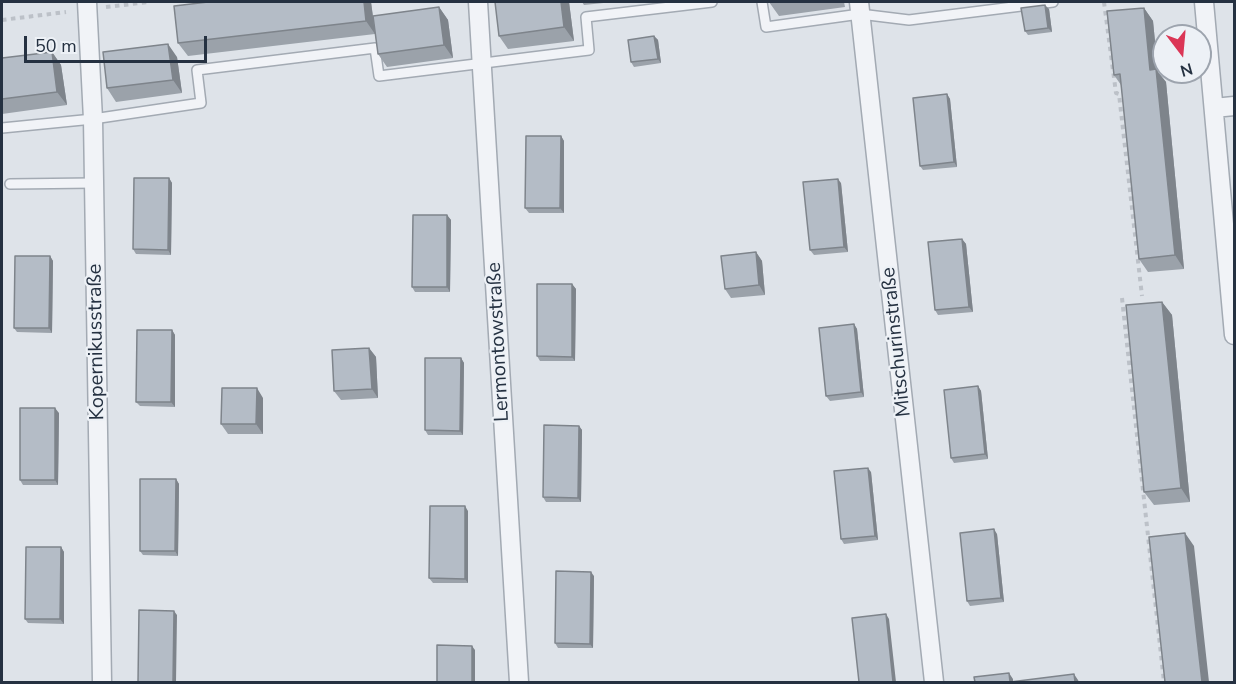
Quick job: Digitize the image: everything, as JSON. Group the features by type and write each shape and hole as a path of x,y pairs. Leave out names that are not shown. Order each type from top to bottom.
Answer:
{"street":[{"name":"Kopernikusstraße","path":"87,2 93,119 102,682"},
{"name":"Lermontowstraße","path":"478,2 519,682"},
{"path":"1204,2 1234,335"},
{"name":"Mitschurinstraße","path":"860,8 934,682"},
{"path":"1214,108 1234,106"}],"lane":[{"path":"2,128 93,119 201,103 197,70 375,48 379,76 589,50 586,17 712,2"},
{"path":"762,2 766,27 860,8 909,20 1053,2"},
{"path":"10,184 94,183"}],"path":[{"path":"1104,2 1123,124 1142,296"},
{"path":"1112,57 1120,57"},
{"path":"1123,124 1133,123"},
{"path":"1129,181 1138,180"},
{"path":"1136,243 1145,242"},
{"path":"1122,298 1164,682"},
{"path":"1128,352 1138,351"},
{"path":"1135,413 1144,412"},
{"path":"1141,473 1150,472"},
{"path":"1153,583 1161,582"},
{"path":"1159,640 1168,639"}],"building":[{"path":"208,2 364,2 366,21 178,43 174,6"},
{"path":"495,2 561,2 564,27 499,36"},
{"path":"1045,5 1048,28 1025,31 1021,8"},
{"path":"439,7 444,45 378,54 373,16"},
{"path":"1144,8 1152,84 1158,84 1175,255 1139,259 1120,74 1114,75 1107,11"},
{"path":"654,36 658,59 631,62 628,40"},
{"path":"168,44 173,80 107,88 103,52"},
{"path":"52,52 57,92 2,99 2,58"},
{"path":"947,94 954,162 920,166 913,98"},
{"path":"526,136 561,136 560,208 525,208"},
{"path":"134,178 169,178 168,250 133,249"},
{"path":"838,179 844,247 810,250 803,182"},
{"path":"413,215 447,215 447,287 412,287"},
{"path":"962,239 969,307 935,310 928,242"},
{"path":"756,252 759,285 725,289 721,256"},
{"path":"15,256 50,256 49,328 14,328"},
{"path":"537,284 572,284 572,357 537,356"},
{"path":"1162,302 1181,488 1144,492 1126,305"},
{"path":"854,324 861,392 826,396 819,328"},
{"path":"137,330 172,330 171,402 136,402"},
{"path":"369,348 372,389 334,391 332,350"},
{"path":"425,358 461,358 460,431 425,430"},
{"path":"978,386 985,454 951,458 944,390"},
{"path":"222,388 257,388 256,424 221,424"},
{"path":"20,408 55,408 55,480 20,480"},
{"path":"544,425 579,426 578,498 543,497"},
{"path":"868,468 875,536 841,539 834,471"},
{"path":"140,479 176,479 175,551 140,551"},
{"path":"430,506 465,506 465,579 429,578"},
{"path":"994,529 1001,598 967,601 960,533"},
{"path":"1185,533 1202,682 1165,682 1149,537"},
{"path":"26,547 61,547 60,619 25,619"},
{"path":"556,571 591,572 590,644 555,643"},
{"path":"139,610 174,611 173,682 138,682"},
{"path":"886,614 893,682 859,682 852,618"},
{"path":"437,645 472,646 472,682 437,682"},
{"path":"1009,673 1010,682 975,682 974,677"},
{"path":"1074,674 1075,682 1010,682"}]}
